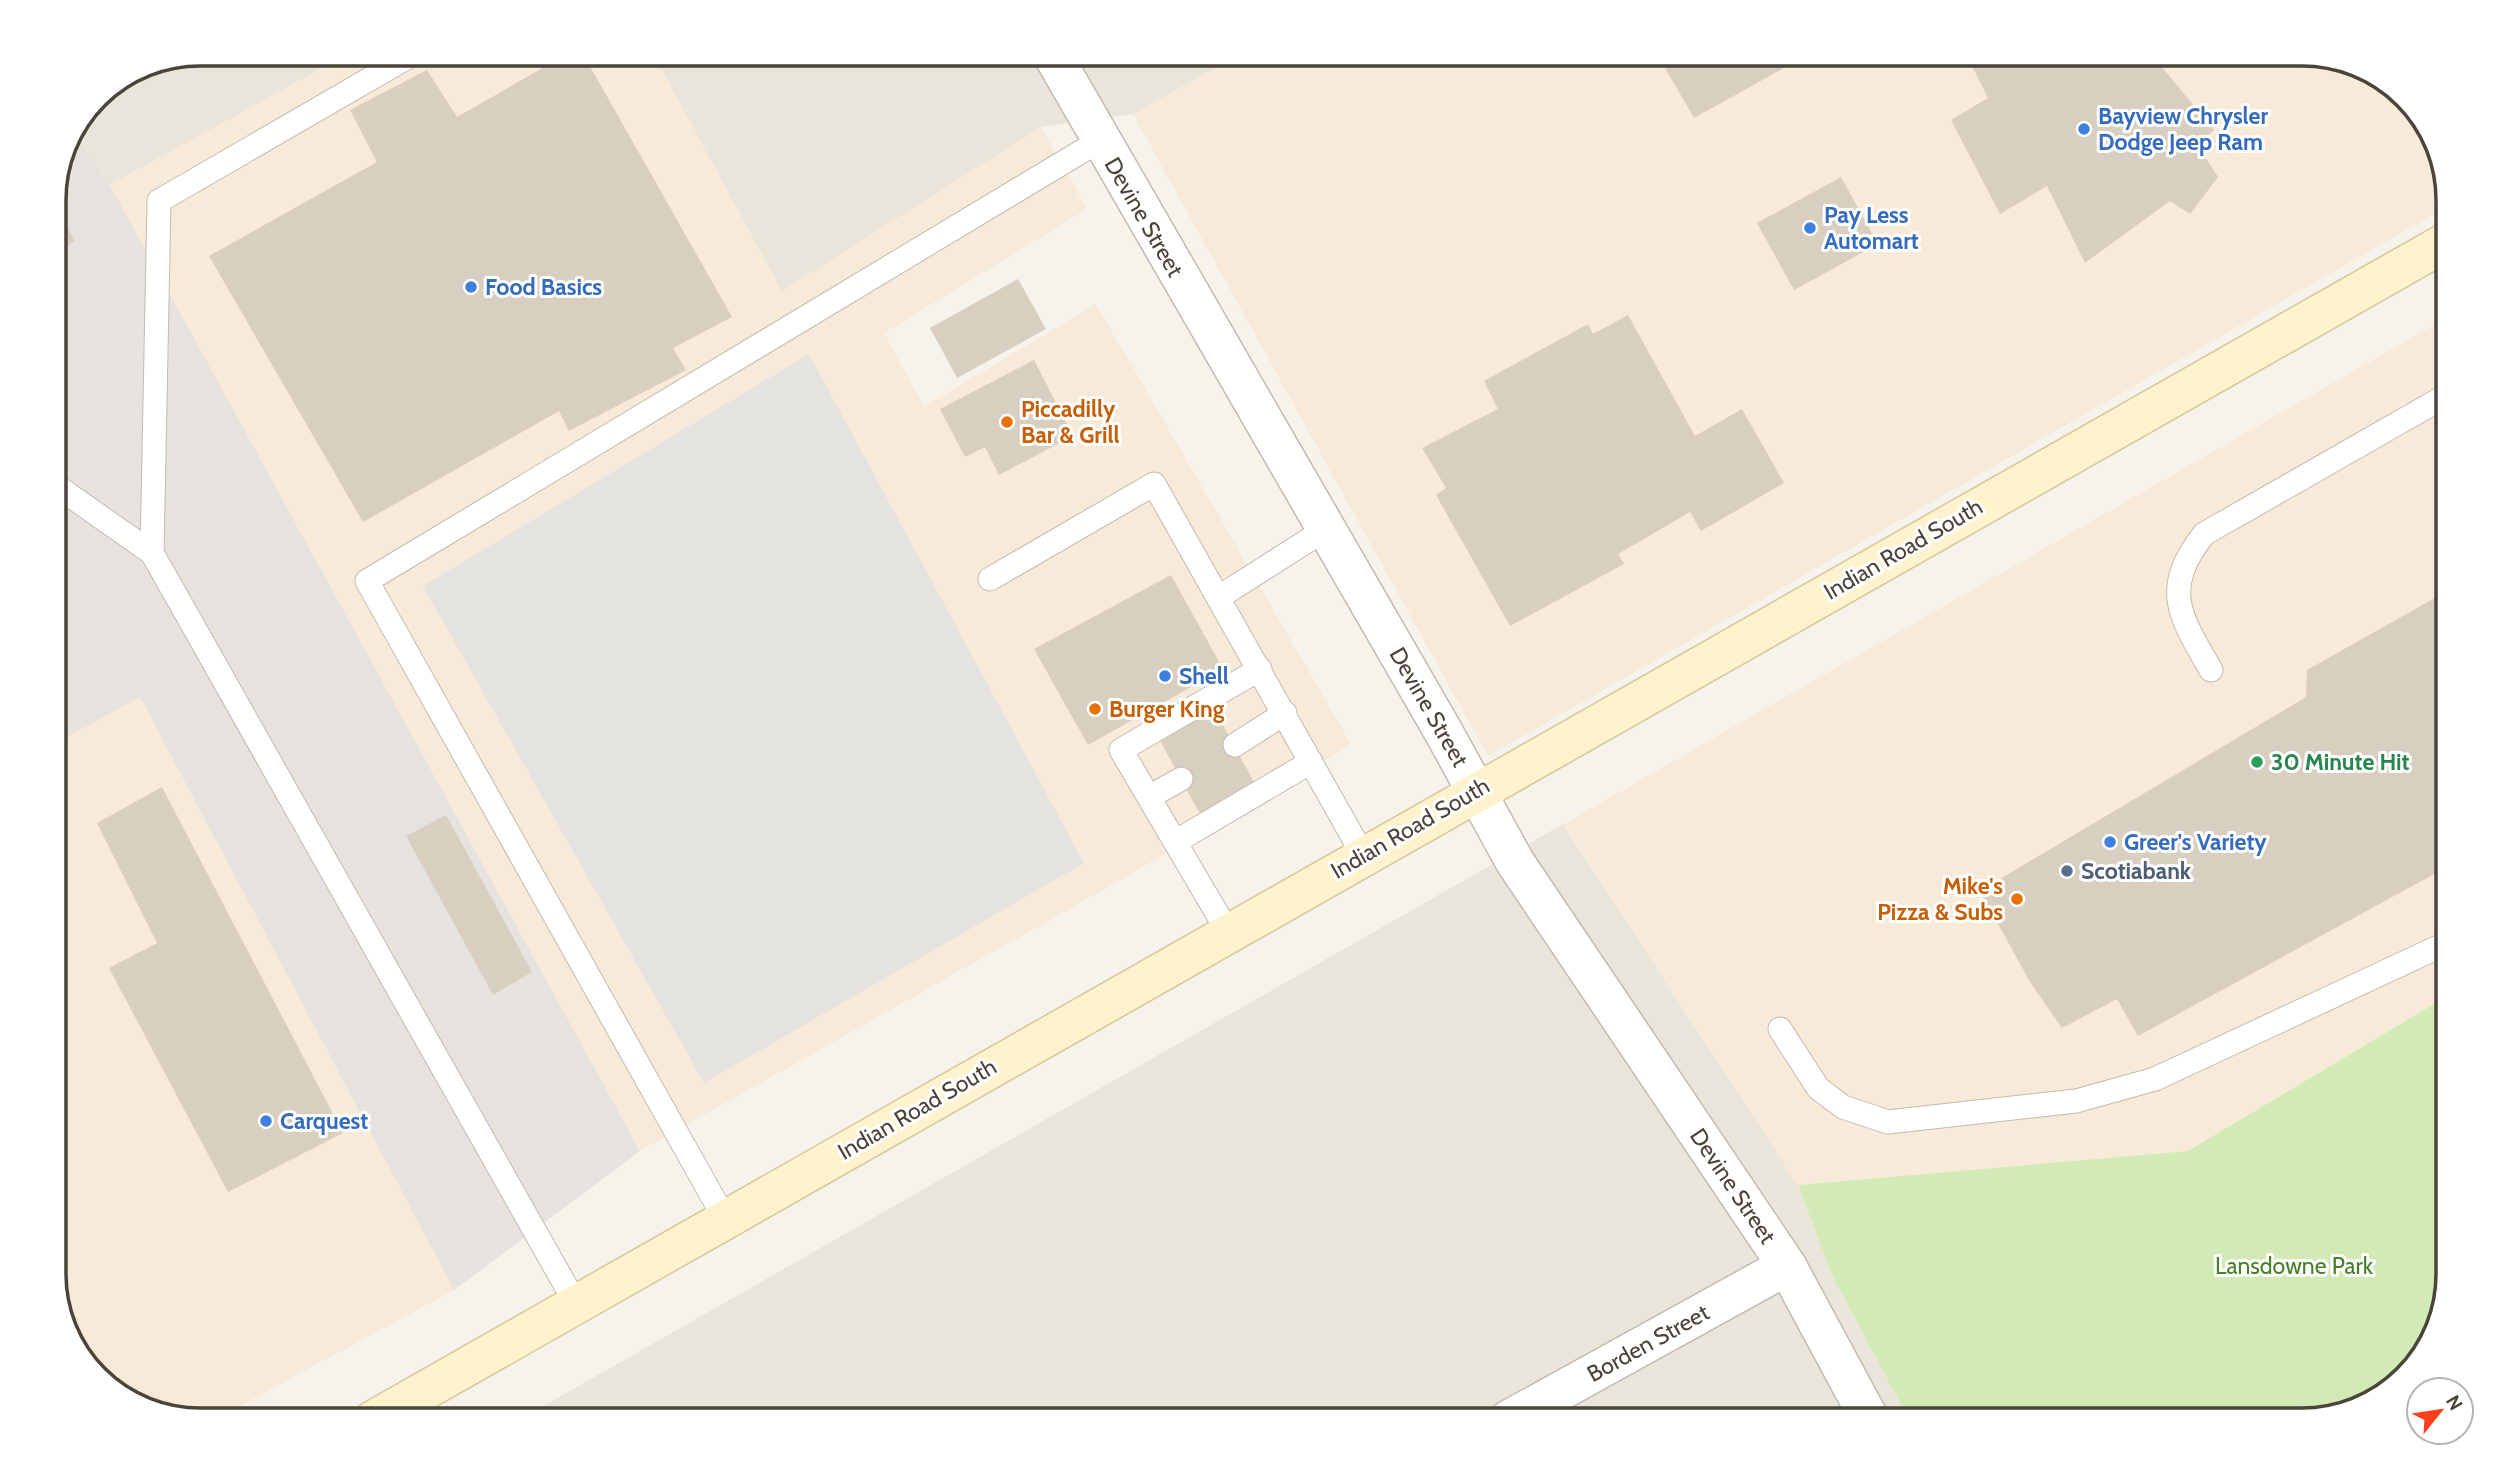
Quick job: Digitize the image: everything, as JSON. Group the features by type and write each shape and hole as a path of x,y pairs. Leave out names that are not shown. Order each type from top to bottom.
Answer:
{"main road":[{"name":"Indian Road South","path":"394,1408 1476,790 2436,248"}],"street":[{"name":"Devine Street","path":"1058,66 1099,141 1326,529 1516,862 1787,1266 1864,1408"},
{"name":"Borden Street","path":"1530,1408 1787,1266"}],"lane":[{"path":"152,553 159,201 392,66"},
{"path":"725,1219 367,581 1099,141"},
{"path":"2211,670 2183,622 2177,589 2186,556 2204,534 2436,401"},
{"path":"990,579 1154,484 1363,855"},
{"path":"67,493 152,553 576,1304"},
{"path":"1219,597 1326,529"},
{"path":"1228,932 1121,750 1260,670"},
{"path":"1235,745 1285,713"},
{"path":"1175,842 1311,762"},
{"path":"1149,797 1181,779"},
{"path":"1780,1029 1818,1088 1843,1107 1888,1122 2076,1101 2155,1079 2436,948"}],"shaded area":[{"path":"201,66 326,66 110,185 80,141 100,112 134,84 174,69"},
{"path":"326,66 660,66 782,291 1041,127 1087,209 884,333 924,407 1096,304 1351,744 1117,882 640,1151 110,185"},
{"path":"660,66 1219,66 1133,114 1041,127 782,292"},
{"path":"1219,66 2302,66 2337,71 2369,84 2384,94 2409,119 2419,134 2432,166 2436,213 1488,756 1133,114"},
{"path":"80,141 110,185 640,1151 454,1290 140,697 67,737 67,192 71,166"},
{"path":"2436,324 2436,1003 2188,1151 1798,1185 1564,824"},
{"path":"809,354 1084,863 704,1083 423,586"},
{"path":"140,697 454,1290 236,1408 183,1406 166,1403 134,1390 119,1380 94,1355 84,1340 71,1308 67,1282 67,737"},
{"path":"1563,824 1798,1185 1832,1275 1903,1408 540,1408"}],"green space":[{"name":"Lansdowne Park","path":"2436,1003 2435,1291 2432,1308 2419,1340 2409,1355 2384,1380 2369,1390 2337,1403 2302,1408 1903,1408 1832,1275 1798,1185 2188,1151"}],"building":[{"name":"Food Basics","path":"546,66 590,66 732,317 673,348 686,370 569,431 559,411 363,522 209,256 377,162 350,110 427,70 457,117"},
{"path":"1664,66 1787,66 1694,118"},
{"path":"1972,66 2161,66 2214,130 2198,146 2218,177 2190,214 2170,201 2085,263 2047,186 2000,214 1951,120 1988,98"},
{"path":"1841,177 1878,244 1794,290 1757,223"},
{"path":"67,227 75,241 67,246"},
{"path":"1018,279 1046,329 957,378 930,328"},
{"path":"1628,315 1695,436 1742,409 1784,483 1701,531 1690,512 1618,554 1624,564 1510,626 1436,495 1446,488 1422,448 1498,409 1484,381 1588,324 1593,334"},
{"name":"Piccadilly Bar & Grill","path":"1034,360 1073,436 999,475 985,447 965,457 940,409"},
{"path":"1171,575 1223,669 1088,745 1034,649"},
{"path":"2436,597 2436,873 2138,1036 2117,999 2062,1028 2030,982 1980,891 2306,697 2307,670"},
{"path":"1213,707 1255,784 1200,814 1158,737"},
{"path":"162,787 343,1133 228,1192 109,968 157,943 97,823"},
{"path":"446,815 532,972 493,995 406,836"}],"place":[{"name":"Bayview Chrysler Dodge Jeep Ram","path":"2084,129"},
{"name":"Pay Less Automart","path":"1810,228"},
{"name":"Food Basics","path":"471,287"},
{"name":"Piccadilly Bar & Grill","path":"1007,422"},
{"name":"Shell","path":"1165,676"},
{"name":"Burger King","path":"1095,709"},
{"name":"30 Minute Hit","path":"2257,762"},
{"name":"Greer's Variety","path":"2110,842"},
{"name":"Scotiabank","path":"2067,871"},
{"name":"Mike's Pizza & Subs","path":"2017,899"},
{"name":"Carquest","path":"266,1121"}]}
